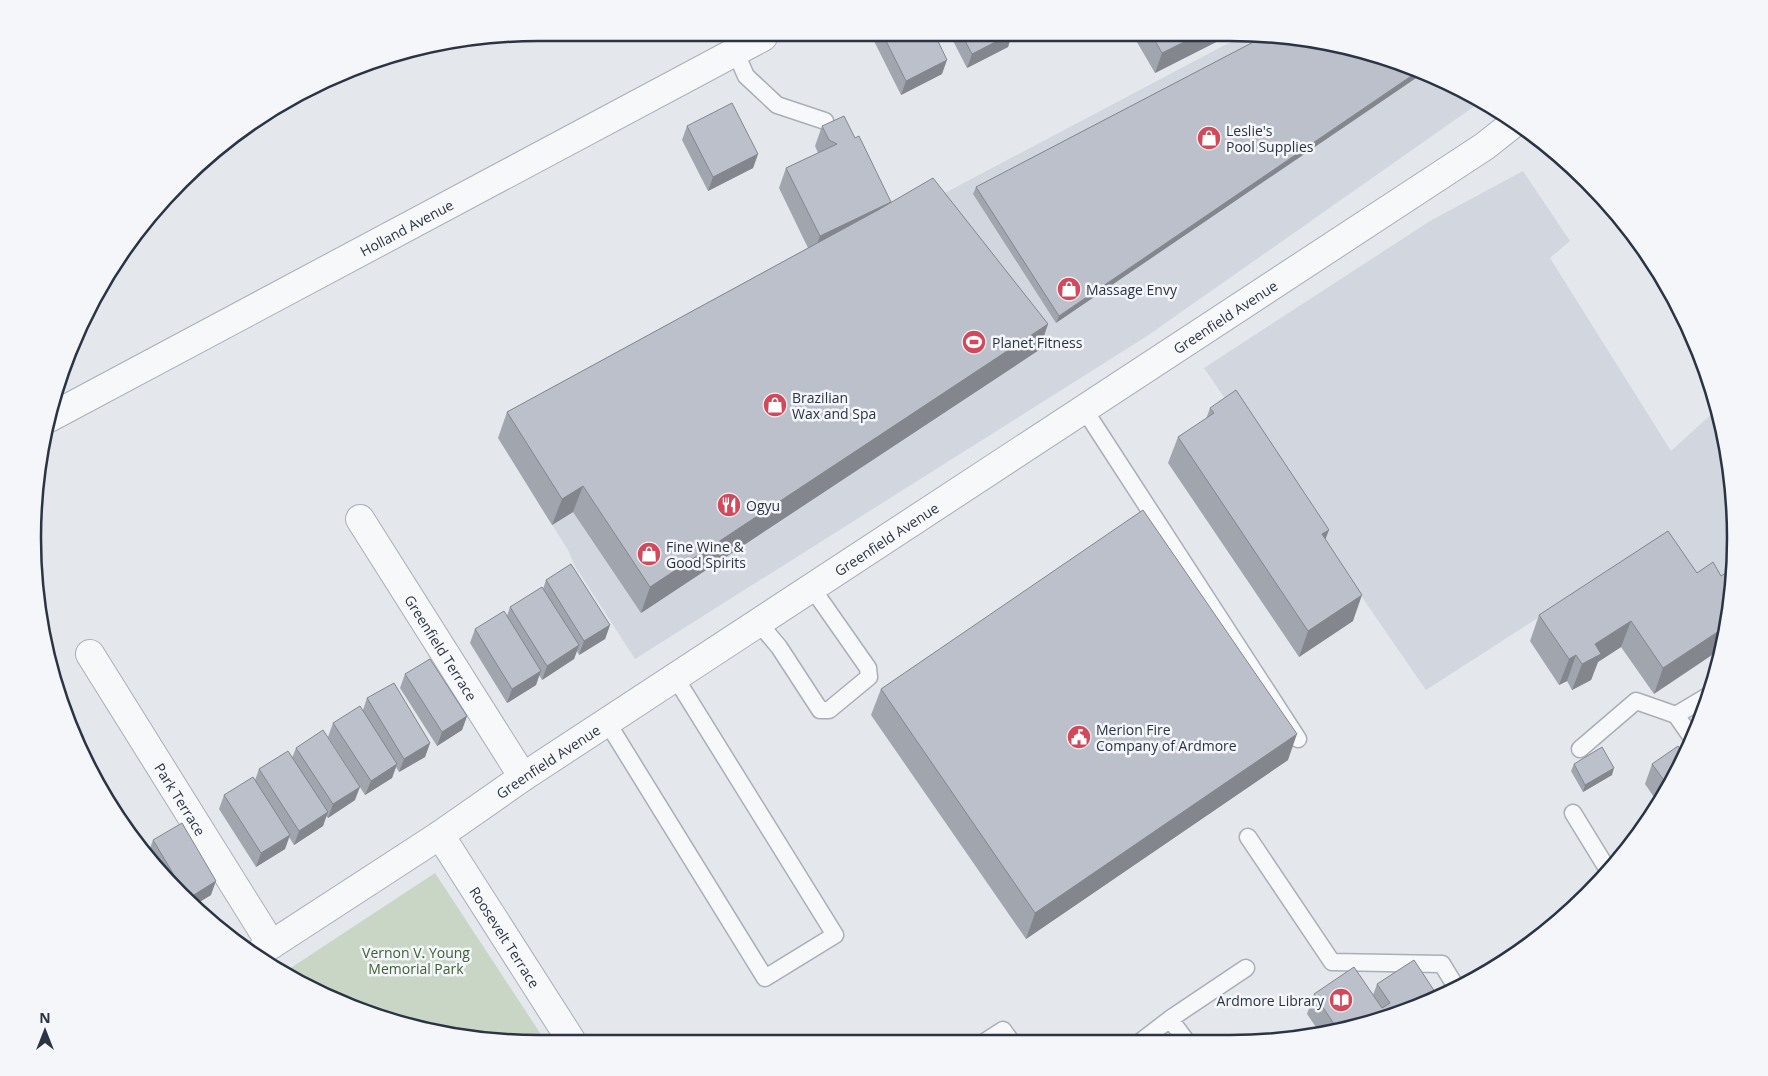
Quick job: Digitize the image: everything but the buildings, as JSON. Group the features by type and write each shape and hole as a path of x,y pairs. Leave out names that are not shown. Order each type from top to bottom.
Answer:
{"street":[{"name":"Holland Avenue","path":"57,414 756,41"},
{"name":"Greenfield Avenue","path":"264,949 440,835 523,777 758,622 1485,146 1509,127"},
{"name":"Greenfield Terrace","path":"360,519 523,777"},
{"name":"Park Terrace","path":"90,654 264,949"},
{"name":"Roosevelt Terrace","path":"440,835 568,1035"}],"lane":[{"path":"736,52 746,76 777,105 825,121"},
{"path":"1084,409 1298,739"},
{"path":"758,622 779,647 820,710 829,710 869,678 868,668 812,588"},
{"path":"607,722 765,978 835,935 675,677"},
{"path":"1580,749 1636,701 1676,715 1687,732"},
{"path":"1676,715 1699,702"},
{"path":"1573,814 1604,864"},
{"path":"1248,837 1332,962 1442,964 1453,982"},
{"path":"1149,1035 1246,968"},
{"path":"1170,1019 1182,1035"},
{"path":"995,1035 1003,1030 1007,1035"}],"shaded area":[{"path":"1232,41 1295,45 1359,58 1420,79 1450,92 1475,106 1147,336 635,659 575,566 568,550 498,438 924,204"},
{"path":"1523,171 1570,241 1550,258 1671,451 1711,414 1723,473 1727,538 1726,573 1687,599 1651,545 1426,690 1204,368 1430,221"}],"green space":[{"name":"Vernon V. Young Memorial Park","path":"435,873 541,1035 473,1031 409,1018 348,997 318,984 290,968"}],"place":[{"name":"Leslie's Pool Supplies","path":"1209,138"},
{"name":"Massage Envy","path":"1069,289"},
{"name":"Planet Fitness","path":"974,342"},
{"name":"Brazilian Wax and Spa","path":"775,405"},
{"name":"Ogyu","path":"729,505"},
{"name":"Fine Wine & Good Spirits","path":"649,554"},
{"name":"Merion Fire Company of Ardmore","path":"1079,737"},
{"name":"Ardmore Library","path":"1341,1000"}]}
